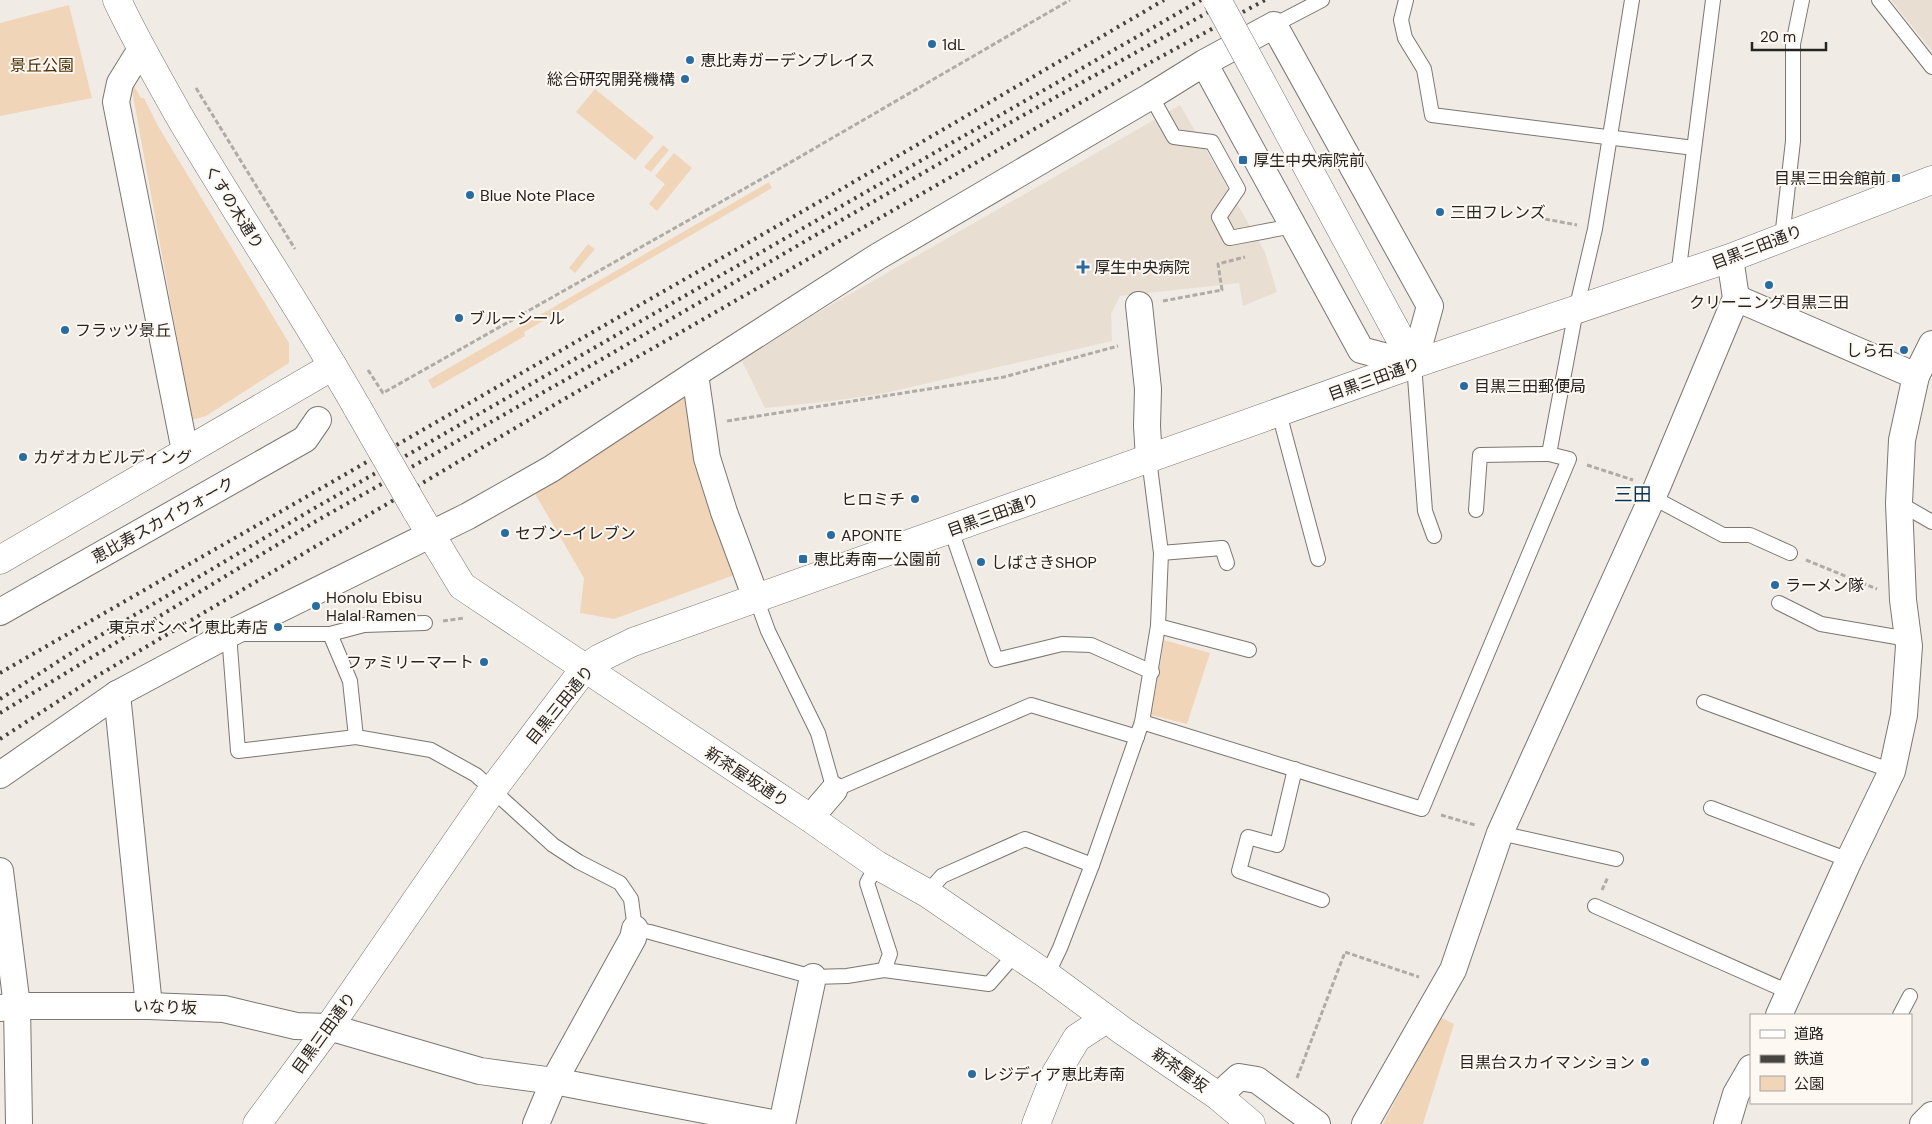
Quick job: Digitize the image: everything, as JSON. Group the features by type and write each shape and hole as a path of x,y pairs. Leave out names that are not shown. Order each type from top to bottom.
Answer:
{"street":[{"name":"くすの木通り","path":"117,0 141,49 207,163 333,366 416,510"},
{"path":"1217,0 1414,364"},
{"path":"0,775 117,694 229,634 468,516 551,469 695,374 877,258 1204,63 1274,24 1430,306 1414,364"},
{"path":"141,49 120,83 116,102 185,451"},
{"path":"1204,63 1361,350 1414,364"},
{"name":"目黒三田通り","path":"257,1124 329,1027 493,789 585,668 617,649 1414,364 1730,258 1932,180"},
{"path":"1365,1124 1453,970 1500,833 1655,492 1736,298 1730,258"},
{"path":"1736,298 1916,376"},
{"path":"1139,305 1148,388 1147,426 1150,459"},
{"path":"1785,1004 1849,860 1892,771 1904,715 1908,639 1903,600 1899,503 1902,440 1916,376 1932,344"},
{"path":"0,560 333,366"},
{"path":"695,374 707,458 756,598"},
{"name":"恵比寿スカイウォーク","path":"0,612 305,439 318,420"},
{"name":"新茶屋坂通り","path":"416,510 462,586 877,864 927,893 1016,953 1106,1018"},
{"path":"117,694 149,1006"},
{"path":"810,818 834,790"},
{"path":"0,871 8,1007 19,1031 19,1124"},
{"path":"536,1124 554,1081 633,938 635,930"},
{"path":"782,1124 813,977"},
{"name":"いなり坂","path":"8,1007 149,1006 224,1009 296,1026 329,1027 480,1071 554,1081 777,1124"},
{"path":"1036,1124 1056,1074 1077,1038 1106,1018"},
{"name":"新茶屋坂","path":"1106,1018 1218,1096 1251,1124"},
{"path":"1727,1124 1736,1094 1750,1070"},
{"path":"1218,1096 1239,1077 1256,1080 1318,1124"},
{"path":"1923,1124 1932,1115"}],"lane":[{"path":"1274,24 1322,0"},
{"path":"1406,0 1401,20 1405,38 1424,69 1432,115 1694,148"},
{"path":"1549,454 1576,310 1595,229 1608,137 1632,0"},
{"path":"1678,276 1713,0"},
{"path":"1782,238 1793,141 1793,44 1802,0"},
{"path":"1879,0 1932,67"},
{"path":"1151,96 1174,137 1212,142 1238,189 1219,218 1230,238 1293,226"},
{"path":"1414,364 1425,511 1434,536"},
{"path":"1279,413 1318,559"},
{"path":"1142,722 1422,809 1569,459 1549,454 1480,455 1476,510"},
{"path":"1047,975 1058,954 1092,865 1137,737 1152,672 1158,626 1161,553 1150,459"},
{"path":"1655,492 1723,535 1750,535 1790,553"},
{"path":"1899,503 1932,522"},
{"path":"951,530 996,660 1062,644 1091,645 1152,672"},
{"path":"1161,553 1222,548 1227,563"},
{"path":"756,598 768,631 818,733 834,790 1031,705 1137,737"},
{"path":"1779,603 1821,624 1908,639"},
{"path":"425,623 364,625 330,634 229,634 238,752 356,737 431,750 476,775 553,846 620,883 631,899 635,930 650,932 813,977 846,976 884,970 989,984 1016,953"},
{"path":"1158,626 1249,650"},
{"path":"330,634 350,681 356,737"},
{"path":"1704,702 1892,771"},
{"path":"1295,770 1277,845 1248,837 1239,871 1322,900"},
{"path":"1712,808 1849,860"},
{"path":"1500,833 1616,859"},
{"path":"927,893 942,876 1025,839 1092,865"},
{"path":"877,864 866,883 890,954 884,970"},
{"path":"1595,906 1785,1004"},
{"path":"1901,1014 1910,996"}],"path":[{"path":"363,362 383,393 772,173 1070,0"},
{"path":"195,87 299,256"},
{"path":"1544,220 1595,229"},
{"path":"1139,305 1222,290 1218,264 1246,257"},
{"path":"702,425 1004,377 1127,344"},
{"path":"1569,459 1655,492"},
{"path":"1790,553 1903,600"},
{"path":"1422,809 1500,833"},
{"path":"1595,906 1616,859"},
{"path":"1288,1102 1345,952 1444,986"}],"shaded area":[{"path":"1891,0 1932,0 1932,51"},
{"name":"厚生中央病院","path":"1180,105 1265,252 1277,292 1243,306 1239,283 1120,296 1111,314 1112,341 885,393 765,408 740,357"}],"green space":[{"name":"景丘公園","path":"69,5 92,98 0,116 0,23"},
{"path":"130,79 141,98 144,98 158,126 289,343 289,363 206,416 192,420"},
{"path":"595,89 654,137 635,160 576,112"},
{"path":"663,145 669,150 651,172 644,167"},
{"path":"674,153 692,168 657,211 649,204 665,184 655,176"},
{"path":"769,182 772,188 524,332 525,336 433,389 428,380"},
{"path":"588,244 595,249 575,273 569,268"},
{"path":"679,395 690,399 737,574 614,619 580,613 584,578 534,492"},
{"path":"1164,640 1210,653 1187,724 1151,715"},
{"path":"1440,1017 1454,1024 1423,1124 1383,1124"}],"railway":[{"path":"0,673 845,187 1164,0"},
{"path":"0,699 79,648 313,509 1201,0"},
{"path":"0,713 318,520 595,363 1004,126 1230,0"},
{"path":"0,739 97,676 559,402 1153,61 1265,0"}],"place":[{"name":"1dL","path":"932,44"},
{"name":"恵比寿ガーデンプレイス","path":"690,60"},
{"name":"総合研究開発機構","path":"685,79"},
{"name":"厚生中央病院前","path":"1243,160"},
{"name":"目黒三田会館前","path":"1896,178"},
{"name":"Blue Note Place","path":"470,195"},
{"name":"三田フレンズ","path":"1440,212"},
{"name":"厚生中央病院","path":"1083,267"},
{"name":"クリーニング目黒三田","path":"1769,285"},
{"name":"ブルーシール","path":"459,318"},
{"name":"フラッツ景丘","path":"65,330"},
{"name":"しら石","path":"1904,350"},
{"name":"目黒三田郵便局","path":"1464,386"},
{"name":"カゲオカビルディング","path":"23,457"},
{"name":"ヒロミチ","path":"915,499"},
{"name":"セブン-イレブン","path":"505,533"},
{"name":"APONTE","path":"831,535"},
{"name":"恵比寿南一公園前","path":"803,559"},
{"name":"しばさきSHOP","path":"981,562"},
{"name":"ラーメン隊","path":"1775,585"},
{"name":"Honolu Ebisu Halal Ramen","path":"316,606"},
{"name":"東京ボンベイ恵比寿店","path":"278,627"},
{"name":"ファミリーマート","path":"484,662"},
{"name":"目黒台スカイマンション","path":"1645,1062"},
{"name":"レジディア恵比寿南","path":"972,1074"}],"district":[{"name":"三田","path":"1633,494"}]}
